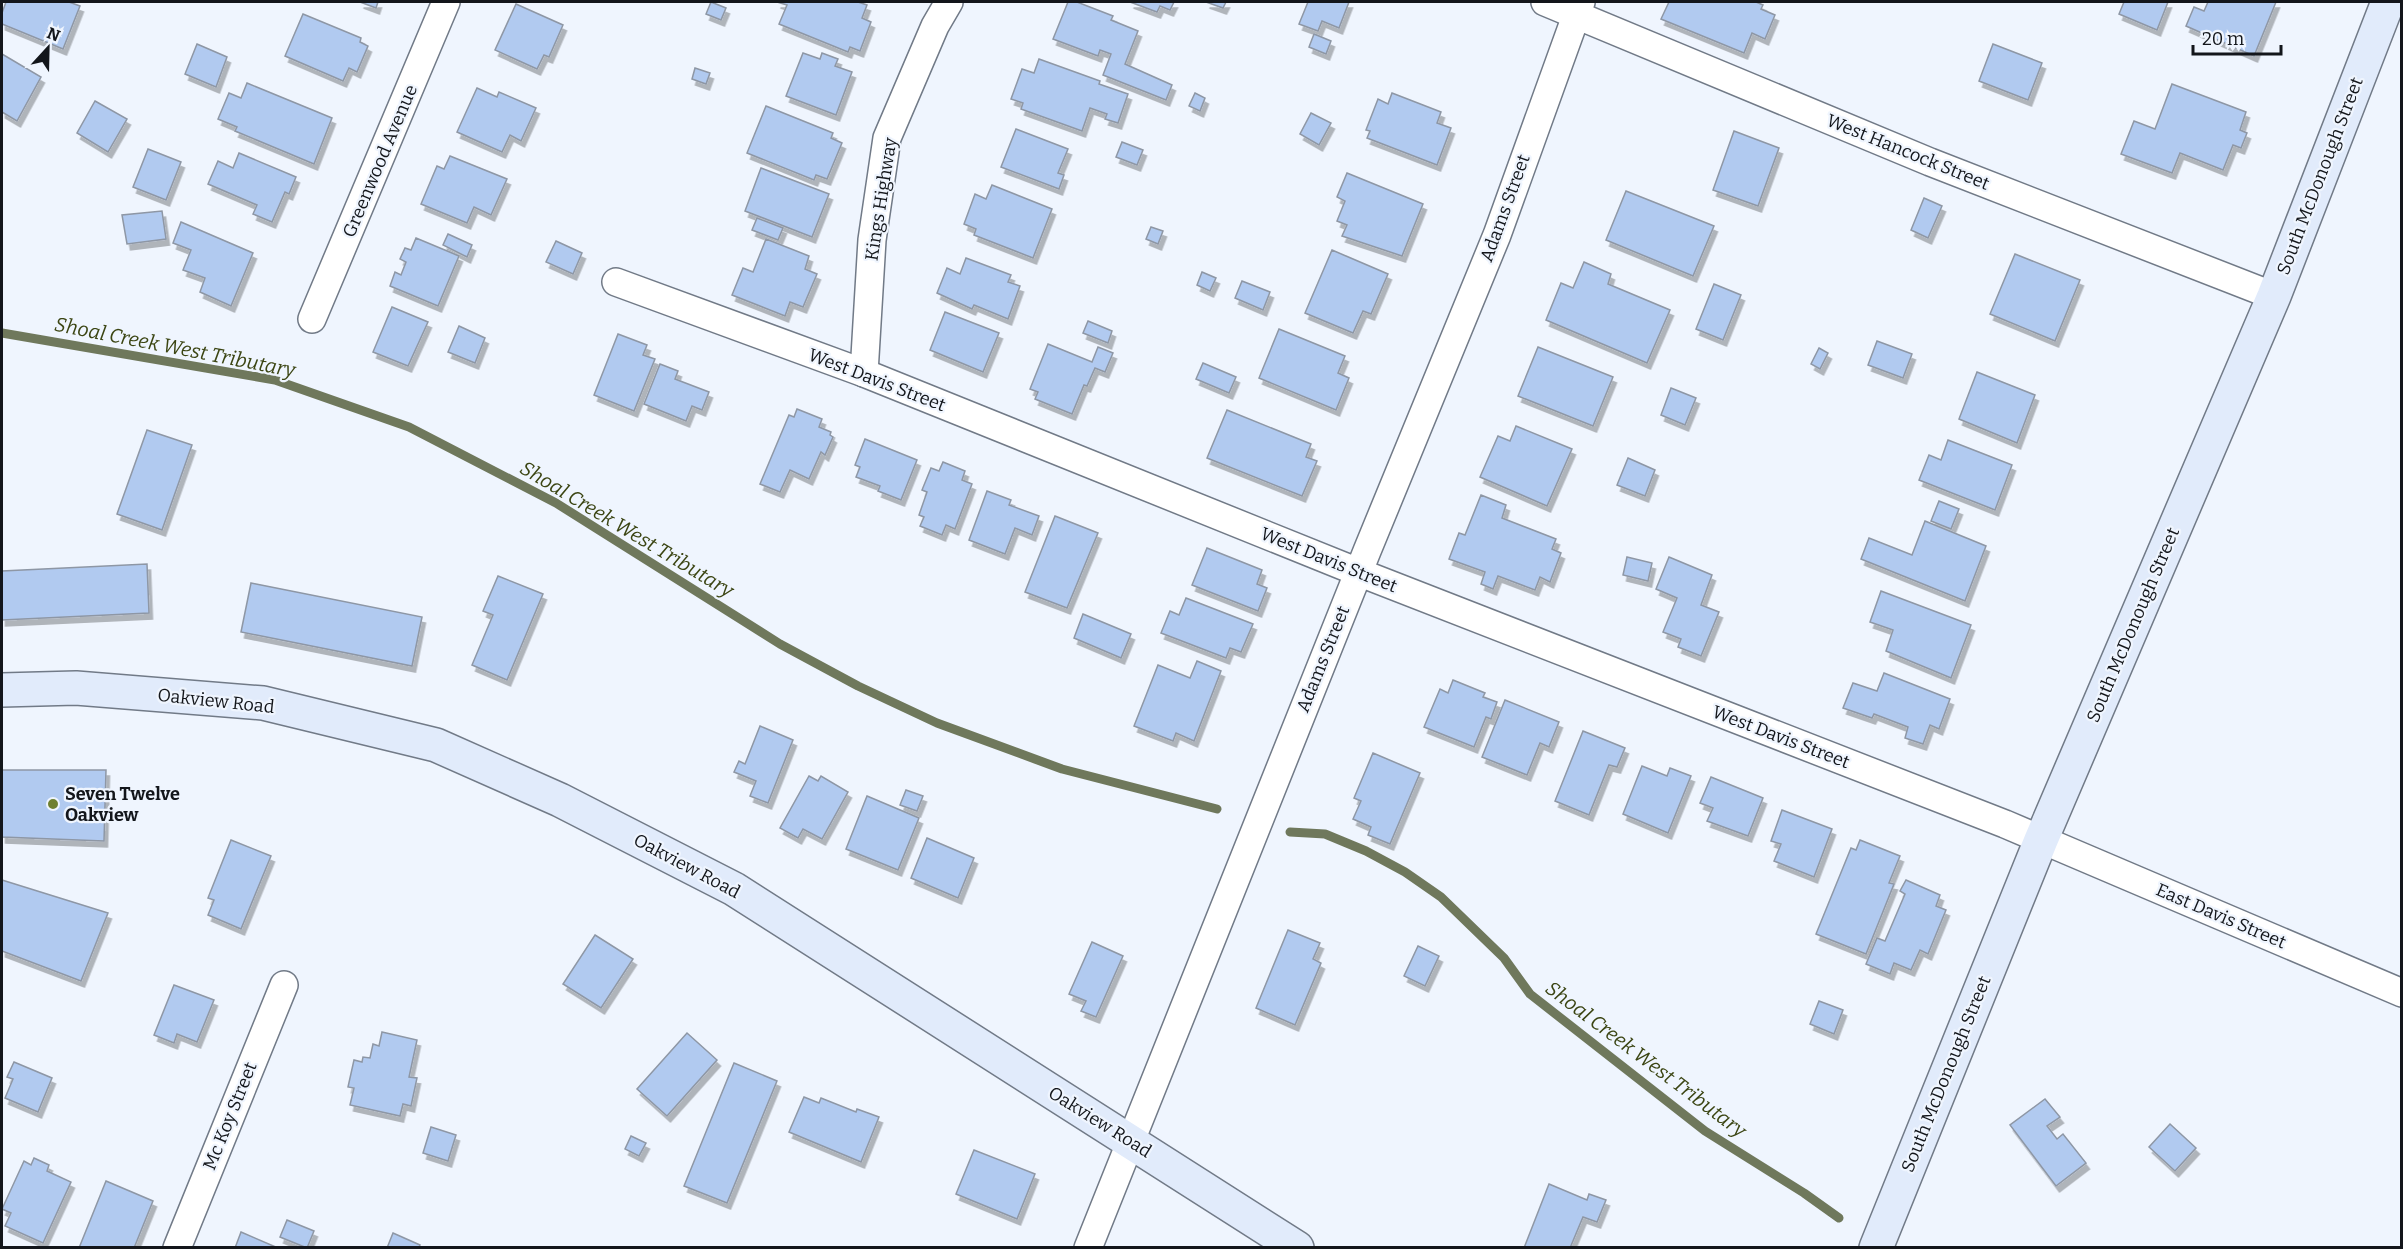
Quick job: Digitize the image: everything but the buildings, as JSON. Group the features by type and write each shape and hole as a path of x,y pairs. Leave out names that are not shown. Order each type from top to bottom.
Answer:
{"street":[{"name":"Greenwood Avenue","path":"312,319 446,2"},
{"name":"Kings Highway","path":"864,373 872,240 887,138 936,26 949,2"},
{"name":"West Hancock Street","path":"1545,2 1578,7 1930,162 2274,296"},
{"name":"South McDonough Street","path":"1876,1248 2041,840 2274,296 2388,2"},
{"name":"Adams Street","path":"1088,1248 1358,572 1497,235 1578,7"},
{"name":"West Davis Street","path":"616,282 864,373 1358,572 2041,840"},
{"name":"Oakview Road","path":"2,690 75,688 263,703 436,745 560,800 734,889 1297,1248"},
{"name":"East Davis Street","path":"2041,840 2402,993"},
{"name":"Mc Koy Street","path":"177,1248 284,984"}],"waterway":[{"name":"Shoal Creek West Tributary","path":"2,333 275,380 409,427 556,503 780,644 858,686 937,723 1062,769 1217,809"},
{"name":"Shoal Creek West Tributary","path":"1290,832 1325,834 1366,851 1405,872 1441,897 1504,958 1530,994 1705,1131 1804,1193 1839,1218"}],"place":[{"name":"Seven Twelve Oakview","path":"53,804"}]}
